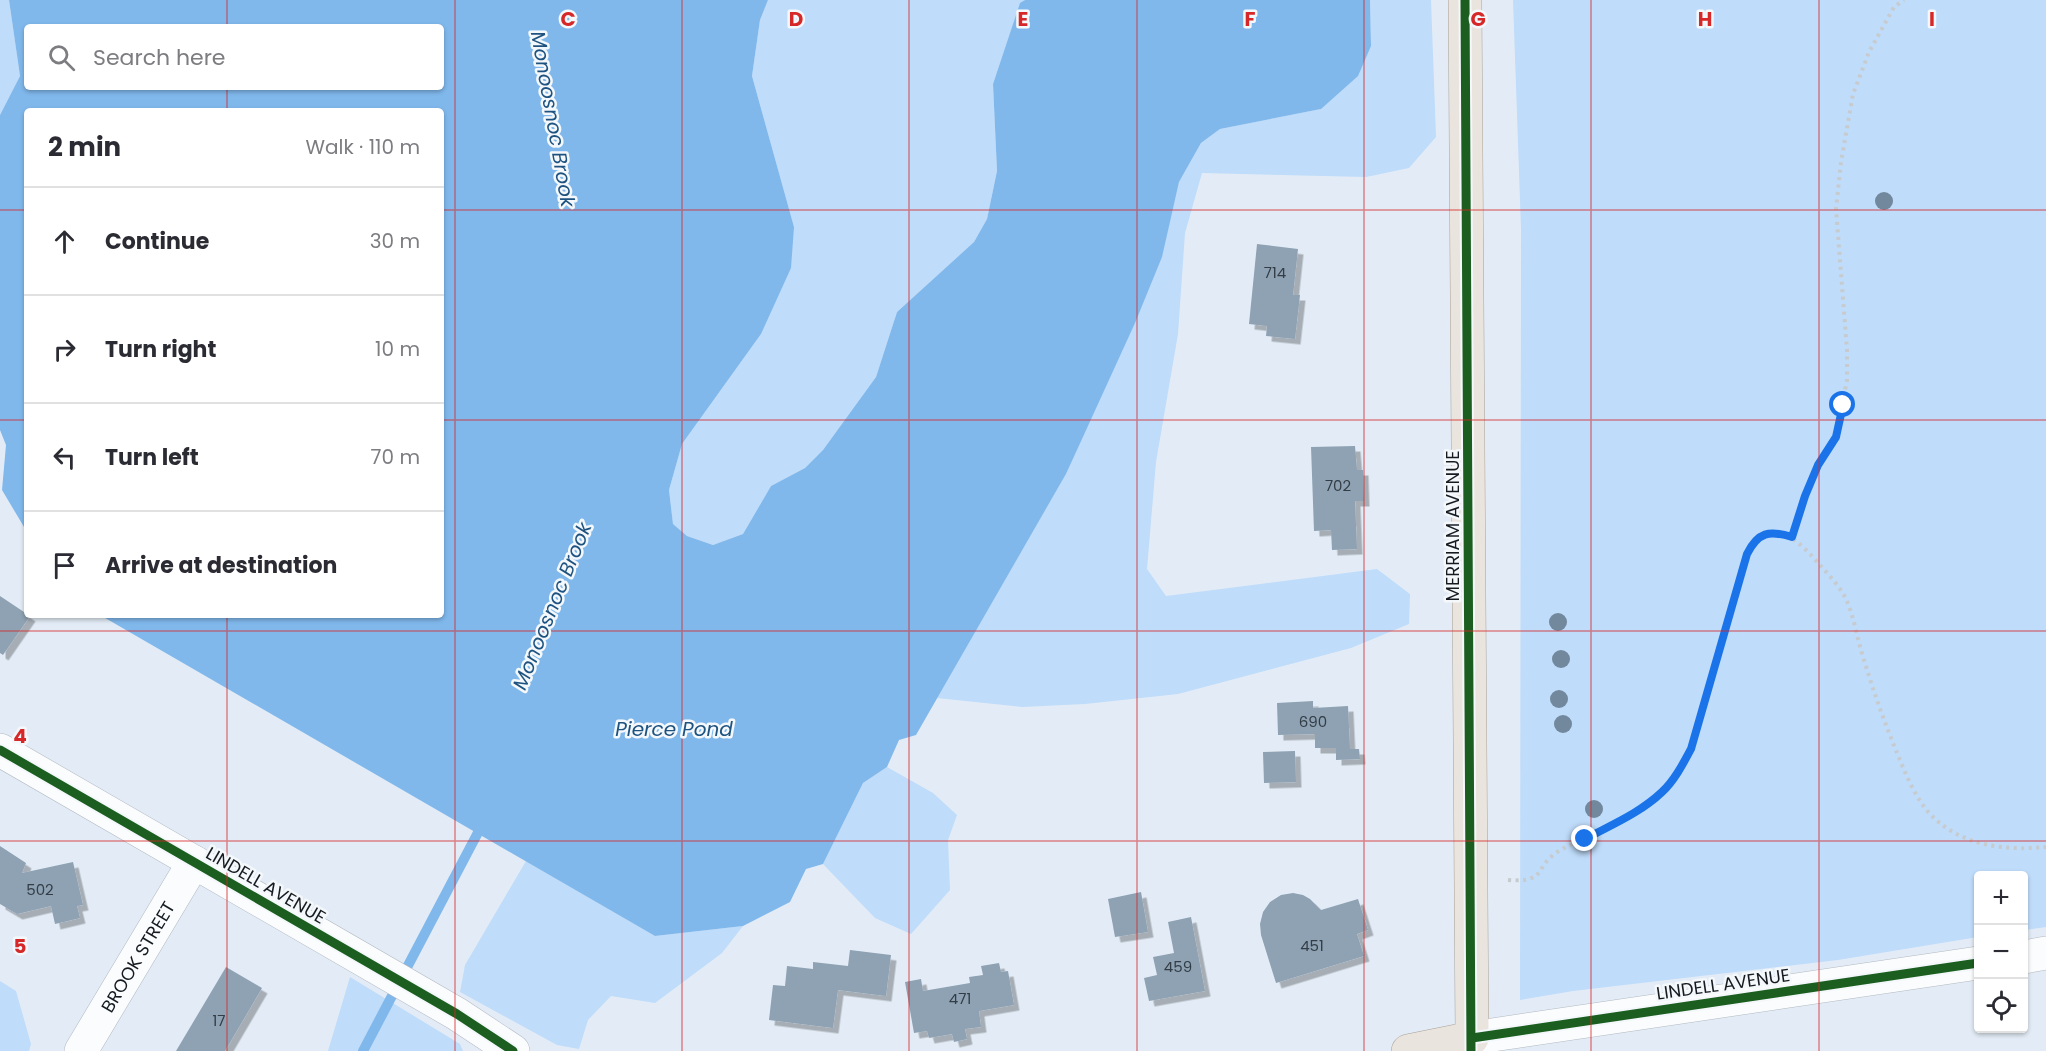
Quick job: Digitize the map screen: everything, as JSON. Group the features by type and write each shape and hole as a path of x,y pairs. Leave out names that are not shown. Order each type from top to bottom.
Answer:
{"main road":[{"name":"MERRIAM AVENUE","path":"1464,0 1472,1044"},
{"name":"LINDELL AVENUE","path":"1408,1051 1472,1044"}],"street":[{"name":"LINDELL AVENUE","path":"0,750 457,1014 513,1051"},
{"name":"BROOK STREET","path":"81,1051 194,862"},
{"path":"2028,956 2046,953"},
{"name":"LINDELL AVENUE","path":"1472,1044 1974,964"}],"path":[{"path":"1792,537 1814,475 1836,437 1847,380 1847,350 1836,209 1841,162 1853,94 1869,52 1894,8 1904,0"},
{"path":"1508,880 1523,881 1537,877 1546,862 1558,851 1639,810 1663,791 1678,772 1691,749 1747,554 1759,536 1770,533 1792,537 1807,549 1845,598 1873,692 1908,779 1930,814 1949,831 1968,840 2001,848 2046,847"}],"shaded area":[{"path":"0,0 9,0 20,76 0,115"},
{"path":"768,0 1025,0 1020,4 993,84 997,171 987,219 974,242 897,312 876,377 823,450 805,468 771,486 743,534 713,545 687,536 673,524 669,490 682,444 761,334 794,227 752,76 760,20"},
{"path":"1370,0 1431,0 1436,137 1409,168 1366,177 1202,173 1185,233 1178,334 1156,462 1147,569 1166,596 1377,569 1410,594 1409,624 1351,648 1178,694 1085,704 1022,707 937,698 1066,474 1161,257 1179,182 1201,143 1220,129 1321,109 1371,46"},
{"path":"1513,0 2046,0 2046,927 2028,929 2028,871 1974,871 1974,938 1838,960 1573,991 1520,1000 1521,229"},
{"path":"887,767 933,793 957,815 948,840 950,890 911,934 875,918 823,864 863,783"},
{"path":"526,861 655,936 743,926 722,953 655,1003 611,996 588,1020 579,1049 557,1045 460,992 465,965"},
{"path":"350,977 460,1044 463,1051 328,1051"},
{"path":"0,981 16,991 31,1044 29,1051 0,1051"}],"water":[{"name":"Pierce Pond","path":"9,0 768,0 760,20 752,76 794,227 791,268 761,334 682,444 669,490 673,524 687,536 713,545 743,534 771,486 805,468 823,450 876,377 897,312 974,242 987,219 997,171 993,84 1020,3 1025,0 1370,0 1371,46 1358,76 1321,109 1220,129 1201,143 1179,182 1162,257 1135,323 1066,474 916,735 899,740 887,767 863,783 823,864 806,869 790,902 743,926 655,936 105,618 444,618 444,108 24,108 24,527 2,490 6,445 0,430 0,115 20,76"}],"building":[{"path":"1257,244 1298,249 1293,295 1300,295 1295,339 1266,336 1267,326 1249,324"},
{"path":"1355,446 1357,470 1363,470 1364,501 1355,501 1357,549 1332,550 1331,530 1314,531 1311,447"},
{"path":"0,596 24,612 24,618 29,618 3,655 0,653"},
{"path":"1313,701 1313,708 1348,706 1350,749 1359,749 1360,759 1336,760 1336,748 1315,748 1315,734 1278,735 1277,703"},
{"path":"1295,751 1296,782 1264,783 1263,752"},
{"path":"0,846 26,863 22,873 73,862 83,905 77,906 80,918 55,924 51,906 17,914 0,904"},
{"path":"1141,892 1148,932 1115,937 1108,899"},
{"path":"1293,893 1310,899 1321,910 1358,899 1368,930 1357,934 1364,956 1276,983 1261,935 1260,924 1263,912 1270,902 1281,895"},
{"path":"1191,917 1205,991 1149,1001 1144,978 1157,975 1153,957 1174,953 1168,922"},
{"path":"850,950 891,955 886,996 838,990 833,1028 769,1020 773,985 785,986 787,966 813,969 813,962 848,966"},
{"path":"999,963 1001,972 1008,971 1014,1005 979,1011 981,1027 965,1029 967,1039 954,1042 952,1034 929,1038 927,1031 914,1033 905,982 921,979 923,991 970,983 969,977 983,975 981,966"},
{"path":"226,967 262,988 225,1051 176,1051"}],"waterway":[{"name":"Monoosnoc Brook","path":"363,1051 483,823"}],"cycle path":[{"path":"1465,0 1471,1051"},
{"path":"0,750 457,1014 513,1051"},
{"path":"1472,1038 1974,964"}],"route":[{"path":"1585,839 1639,810 1663,791 1678,772 1691,749 1747,554 1759,536 1770,533 1792,537 1818,465 1836,437 1843,405"}]}
